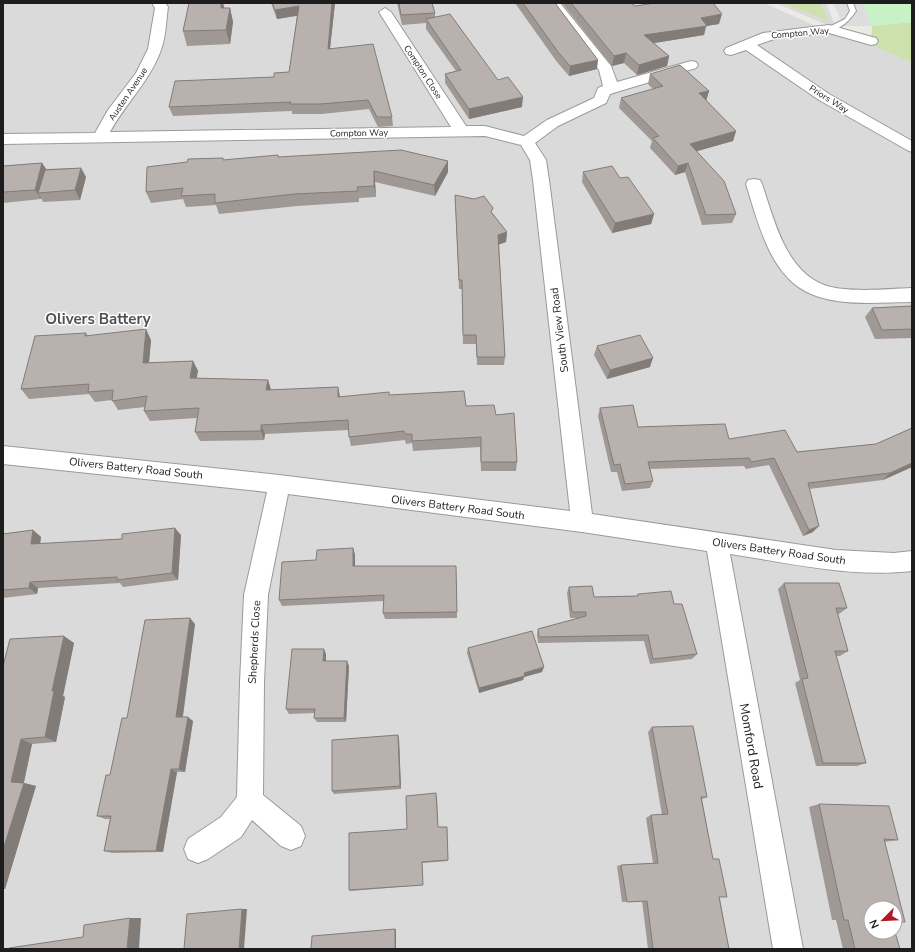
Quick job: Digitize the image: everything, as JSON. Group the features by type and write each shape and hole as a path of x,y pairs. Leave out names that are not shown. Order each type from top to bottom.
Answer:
{"street":[{"name":"Austen Avenue","path":"100,138 113,113 143,74 155,49 162,7 158,3"},
{"path":"553,3 606,69 610,88 603,91"},
{"name":"Compton Close","path":"385,12 461,131"},
{"name":"Compton Way","path":"731,51 748,45 763,37 777,34 829,29 871,41"},
{"name":"Priors Way","path":"748,45 824,97 912,147"},
{"path":"603,91 691,65"},
{"path":"527,142 536,133 547,126 601,100 603,91"},
{"name":"Compton Way","path":"3,139 485,131 527,142"},
{"name":"South View Road","path":"527,142 538,160 541,180 582,522"},
{"path":"754,184 769,227 786,262 792,272 802,282 818,290 835,293 912,295"},
{"name":"Olivers Battery Road South","path":"3,455 279,484 582,522 836,560 894,563 912,561"},
{"name":"Shepherds Close","path":"250,801 251,697 256,594 279,484"},
{"name":"Momford Road","path":"717,542 788,949"},
{"path":"198,849 231,827 250,801 291,836"}],"lane":[{"path":"829,29 847,20 854,11 850,3"}],"shaded area":[{"path":"3,3 764,3 816,26 871,45 912,63 912,949 3,949"},
{"path":"776,3 826,3 834,23 829,26"},
{"path":"833,3 862,3 872,26 844,26"}],"green space":[{"path":"783,3 821,3 828,21"},
{"path":"862,3 912,3 912,22 872,26"},
{"path":"912,22 912,63 871,45 872,26"}],"building":[{"path":"189,3 221,3 221,8 230,8 226,30 183,31"},
{"path":"272,3 332,3 328,49 373,44 392,117 377,117 368,100 320,104 290,104 291,102 169,107 175,81 274,77 274,73 289,72 299,6 275,10"},
{"path":"399,3 432,3 435,13 401,15"},
{"path":"523,3 555,3 598,60 570,66 558,52"},
{"path":"571,3 631,3 635,6 655,3 713,3 722,14 701,18 707,26 644,35 669,56 639,65 626,53 614,56"},
{"path":"450,14 498,80 508,77 523,97 469,109 445,74 461,70 426,19"},
{"path":"680,65 709,91 699,93 736,131 690,144 724,181 736,214 706,215 688,163 678,166 653,138 659,136 621,98 663,86 650,74"},
{"path":"401,150 448,161 434,185 374,171 374,186 357,187 358,191 294,194 215,203 215,194 181,196 183,188 146,192 147,167 187,162 188,159 223,158 223,160 278,155 278,157"},
{"path":"42,163 35,190 3,192 3,166"},
{"path":"612,166 620,178 628,177 654,214 615,223 583,172"},
{"path":"81,168 75,190 38,193 45,170"},
{"path":"455,195 474,199 484,196 493,208 491,212 507,232 498,235 505,357 477,357 476,335 463,335 462,280 459,280"},
{"path":"912,306 912,329 882,330 872,308"},
{"path":"146,329 143,363 193,361 190,378 268,380 266,390 338,387 338,397 389,392 389,395 464,391 466,406 494,405 496,415 514,413 517,462 481,462 481,437 412,441 412,434 405,434 404,431 349,437 348,420 261,425 261,431 195,432 199,408 144,411 147,396 112,401 113,390 88,392 89,384 21,389 35,336 86,333 85,336"},
{"path":"640,335 653,358 610,370 597,346"},
{"path":"633,405 638,427 725,424 729,439 785,430 797,452 876,444 912,428 912,463 890,473 808,483 819,526 809,530 774,458 751,462 749,458 648,462 653,481 625,484 620,464 614,465 600,408"},
{"path":"175,528 172,573 117,580 117,577 30,582 29,588 3,590 3,534 33,530 31,544 122,539 122,534"},
{"path":"353,548 353,566 456,566 457,612 383,613 384,595 279,600 282,562 316,560 317,550"},
{"path":"784,583 839,583 847,608 836,608 848,651 835,651 866,763 823,763 802,679 808,678"},
{"path":"592,586 594,597 638,596 638,594 671,591 674,604 682,604 697,654 653,659 648,635 539,637 538,629 586,616 586,612 572,612 569,587"},
{"path":"190,618 176,717 188,717 179,769 171,769 156,851 104,851 111,816 97,816 106,775 110,775 122,718 127,718 145,620"},
{"path":"532,631 544,667 524,673 525,676 479,688 468,648"},
{"path":"64,636 52,691 54,691 45,737 21,739 11,782 24,783 3,850 3,666 10,639"},
{"path":"292,649 324,649 323,661 347,661 344,718 314,718 315,709 286,709"},
{"path":"693,726 707,797 701,797 713,859 719,859 727,897 719,897 729,949 653,949 647,901 627,902 621,865 658,863 651,815 668,814 652,727"},
{"path":"398,735 400,786 332,791 332,740"},
{"path":"436,793 438,827 447,827 448,860 422,862 423,885 349,890 349,833 407,829 406,796"},
{"path":"819,804 889,806 898,840 884,839 899,900 863,900 863,940 897,940 900,949 855,949 848,920 844,920"},
{"path":"242,909 239,949 184,949 187,914"},
{"path":"130,918 127,949 9,949 83,937 84,925"},
{"path":"395,929 395,949 311,949 312,936"}],"district":[{"name":"Olivers Battery","path":"98,319"}]}
